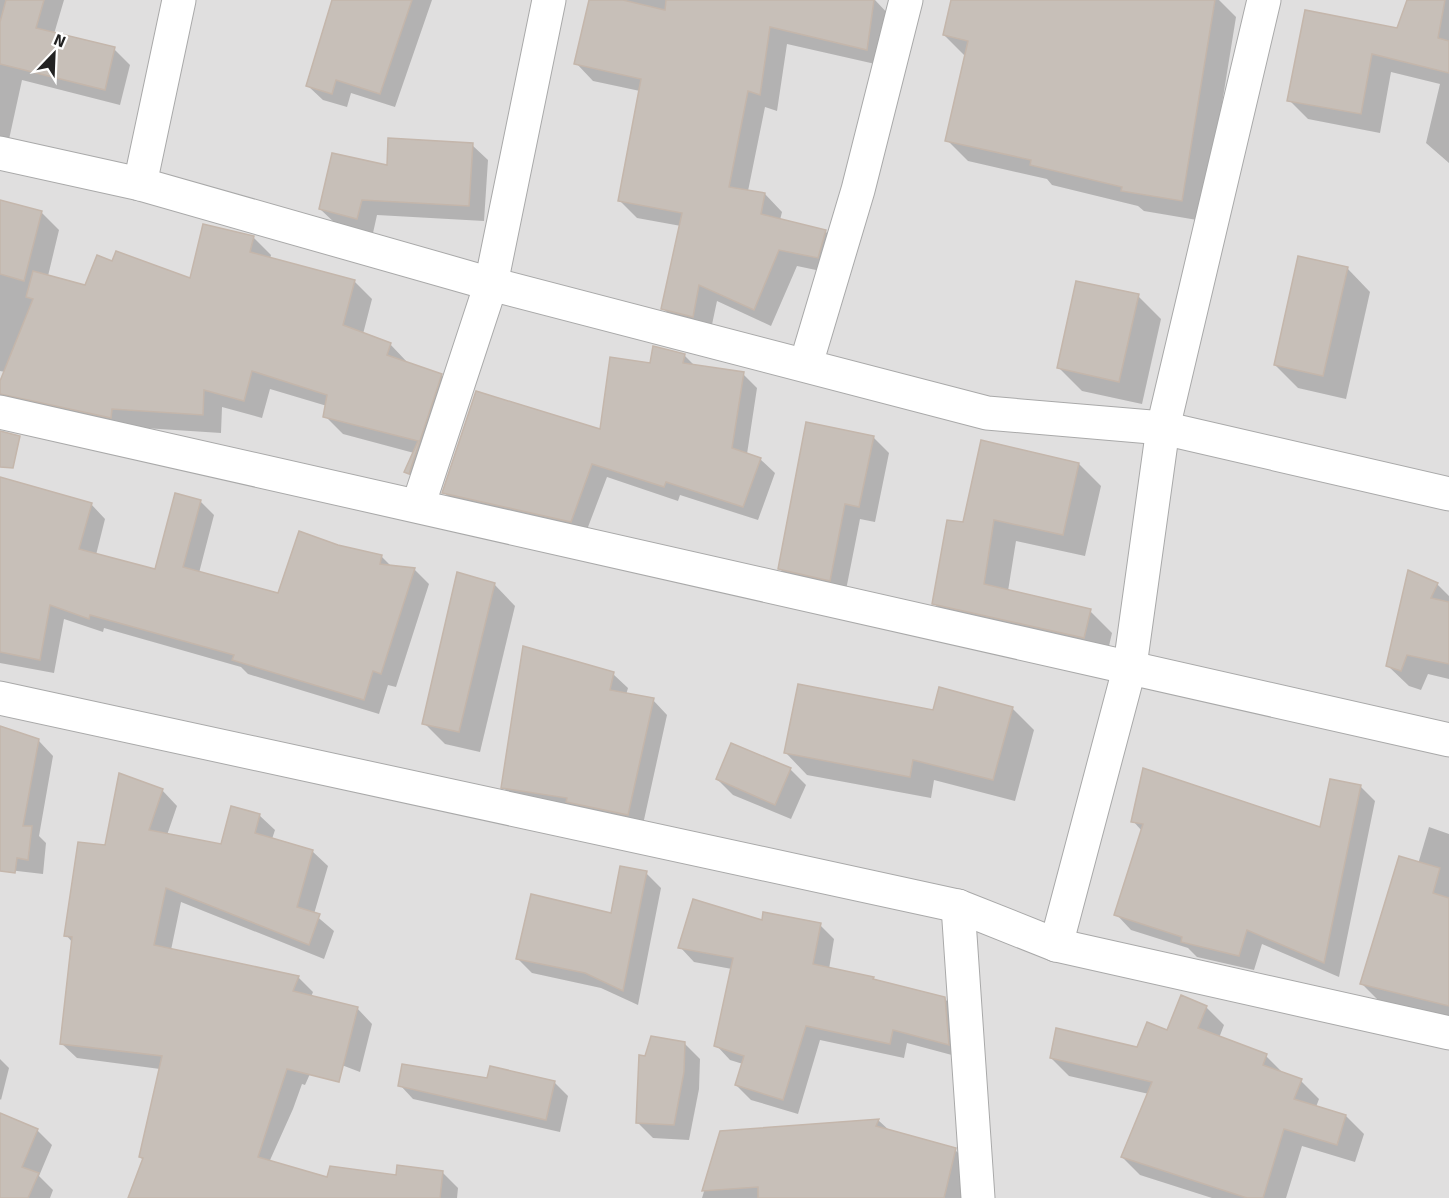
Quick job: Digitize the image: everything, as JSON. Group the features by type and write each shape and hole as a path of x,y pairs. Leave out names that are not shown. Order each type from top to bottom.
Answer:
{"street":[{"path":"140,184 179,0"},
{"path":"418,506 491,284 549,0"},
{"path":"806,364 858,190 906,0"},
{"path":"1056,945 1130,666 1163,428 1264,0"},
{"path":"0,153 140,184 491,284 806,364 987,413 1163,428 1449,494"},
{"path":"0,412 1449,740"},
{"path":"0,698 958,906 1056,945 1449,1033"},
{"path":"958,906 978,1198"}],"shaded area":[{"path":"0,0 1449,0 1449,1198 0,1198"}],"building":[{"path":"6,0 44,0 36,28 115,47 105,90 0,64 0,22"},
{"path":"332,0 412,0 380,94 336,80 332,94 306,86"},
{"path":"589,0 623,0 665,10 666,0 874,0 867,50 770,27 760,95 748,91 729,187 765,193 761,214 826,230 818,258 779,250 754,310 699,285 693,317 661,309 682,213 618,201 641,79 574,64"},
{"path":"951,0 1215,0 1182,201 1121,191 1122,187 1030,165 1031,160 945,141 968,41 943,35"},
{"path":"1407,0 1445,0 1438,38 1449,41 1449,73 1372,54 1361,114 1287,101 1305,10 1397,28"},
{"path":"388,138 473,143 469,206 362,200 357,219 319,209 332,153 387,165"},
{"path":"0,200 42,211 24,281 0,274"},
{"path":"203,224 254,236 250,252 355,280 343,325 391,343 387,355 442,374 409,474 404,472 418,441 323,417 327,395 252,371 244,401 204,390 203,415 112,409 111,418 0,394 0,381 33,299 26,297 33,271 85,285 97,255 112,261 116,251 190,278"},
{"path":"1298,256 1348,267 1323,376 1274,365"},
{"path":"1076,281 1139,294 1119,382 1057,368"},
{"path":"653,346 685,354 683,363 744,372 732,448 761,458 743,507 666,482 664,487 592,464 571,522 442,493 476,391 600,429 610,357 650,363"},
{"path":"806,422 874,436 859,507 845,504 830,581 778,569"},
{"path":"0,431 20,436 13,468 0,467"},
{"path":"981,440 1079,463 1063,535 994,520 984,584 1091,609 1084,638 932,604 947,520 963,522"},
{"path":"0,477 92,503 79,549 155,569 175,493 201,500 183,567 278,593 299,531 338,545 382,555 380,564 415,568 381,674 373,671 364,700 232,660 234,655 90,615 89,619 50,605 40,660 0,652"},
{"path":"1408,570 1438,583 1431,598 1449,602 1449,664 1407,655 1401,671 1386,666"},
{"path":"457,572 495,583 459,732 422,724"},
{"path":"523,646 614,672 610,690 654,698 628,815 566,802 567,798 501,788"},
{"path":"798,684 933,710 939,687 1013,707 993,780 913,760 910,777 784,753"},
{"path":"0,726 39,739 23,826 32,826 28,860 17,858 15,873 0,871"},
{"path":"731,743 791,768 775,805 716,779"},
{"path":"1143,768 1320,827 1330,779 1361,785 1324,963 1247,930 1239,956 1181,942 1182,937 1114,915 1143,824 1131,822"},
{"path":"119,773 163,789 149,830 221,844 231,806 260,814 255,833 313,850 297,907 320,914 309,945 166,888 154,945 299,976 293,991 358,1007 339,1082 287,1069 258,1157 327,1177 330,1166 396,1175 397,1165 443,1171 440,1198 128,1198 143,1158 139,1157 162,1056 60,1044 72,937 64,936 78,842 105,845"},
{"path":"1399,856 1440,868 1433,893 1449,898 1449,1006 1360,984"},
{"path":"620,866 647,871 623,991 585,973 516,959 531,894 611,913"},
{"path":"693,899 762,920 763,912 821,923 813,964 874,977 873,979 945,997 949,1045 893,1030 890,1044 806,1026 783,1100 735,1085 744,1056 714,1046 733,958 678,948"},
{"path":"1181,995 1207,1006 1198,1028 1267,1054 1263,1065 1302,1079 1294,1099 1346,1115 1337,1145 1284,1129 1263,1198 1247,1198 1121,1157 1152,1082 1050,1058 1056,1028 1137,1047 1147,1022 1167,1030"},
{"path":"651,1036 685,1042 684,1072 674,1125 636,1123 639,1055 645,1056"},
{"path":"402,1064 487,1078 490,1066 555,1081 546,1120 398,1086"},
{"path":"0,1113 38,1129 22,1167 39,1173 28,1198 0,1198"},
{"path":"879,1119 876,1126 956,1148 944,1198 758,1198 758,1187 702,1191 720,1131"}]}
